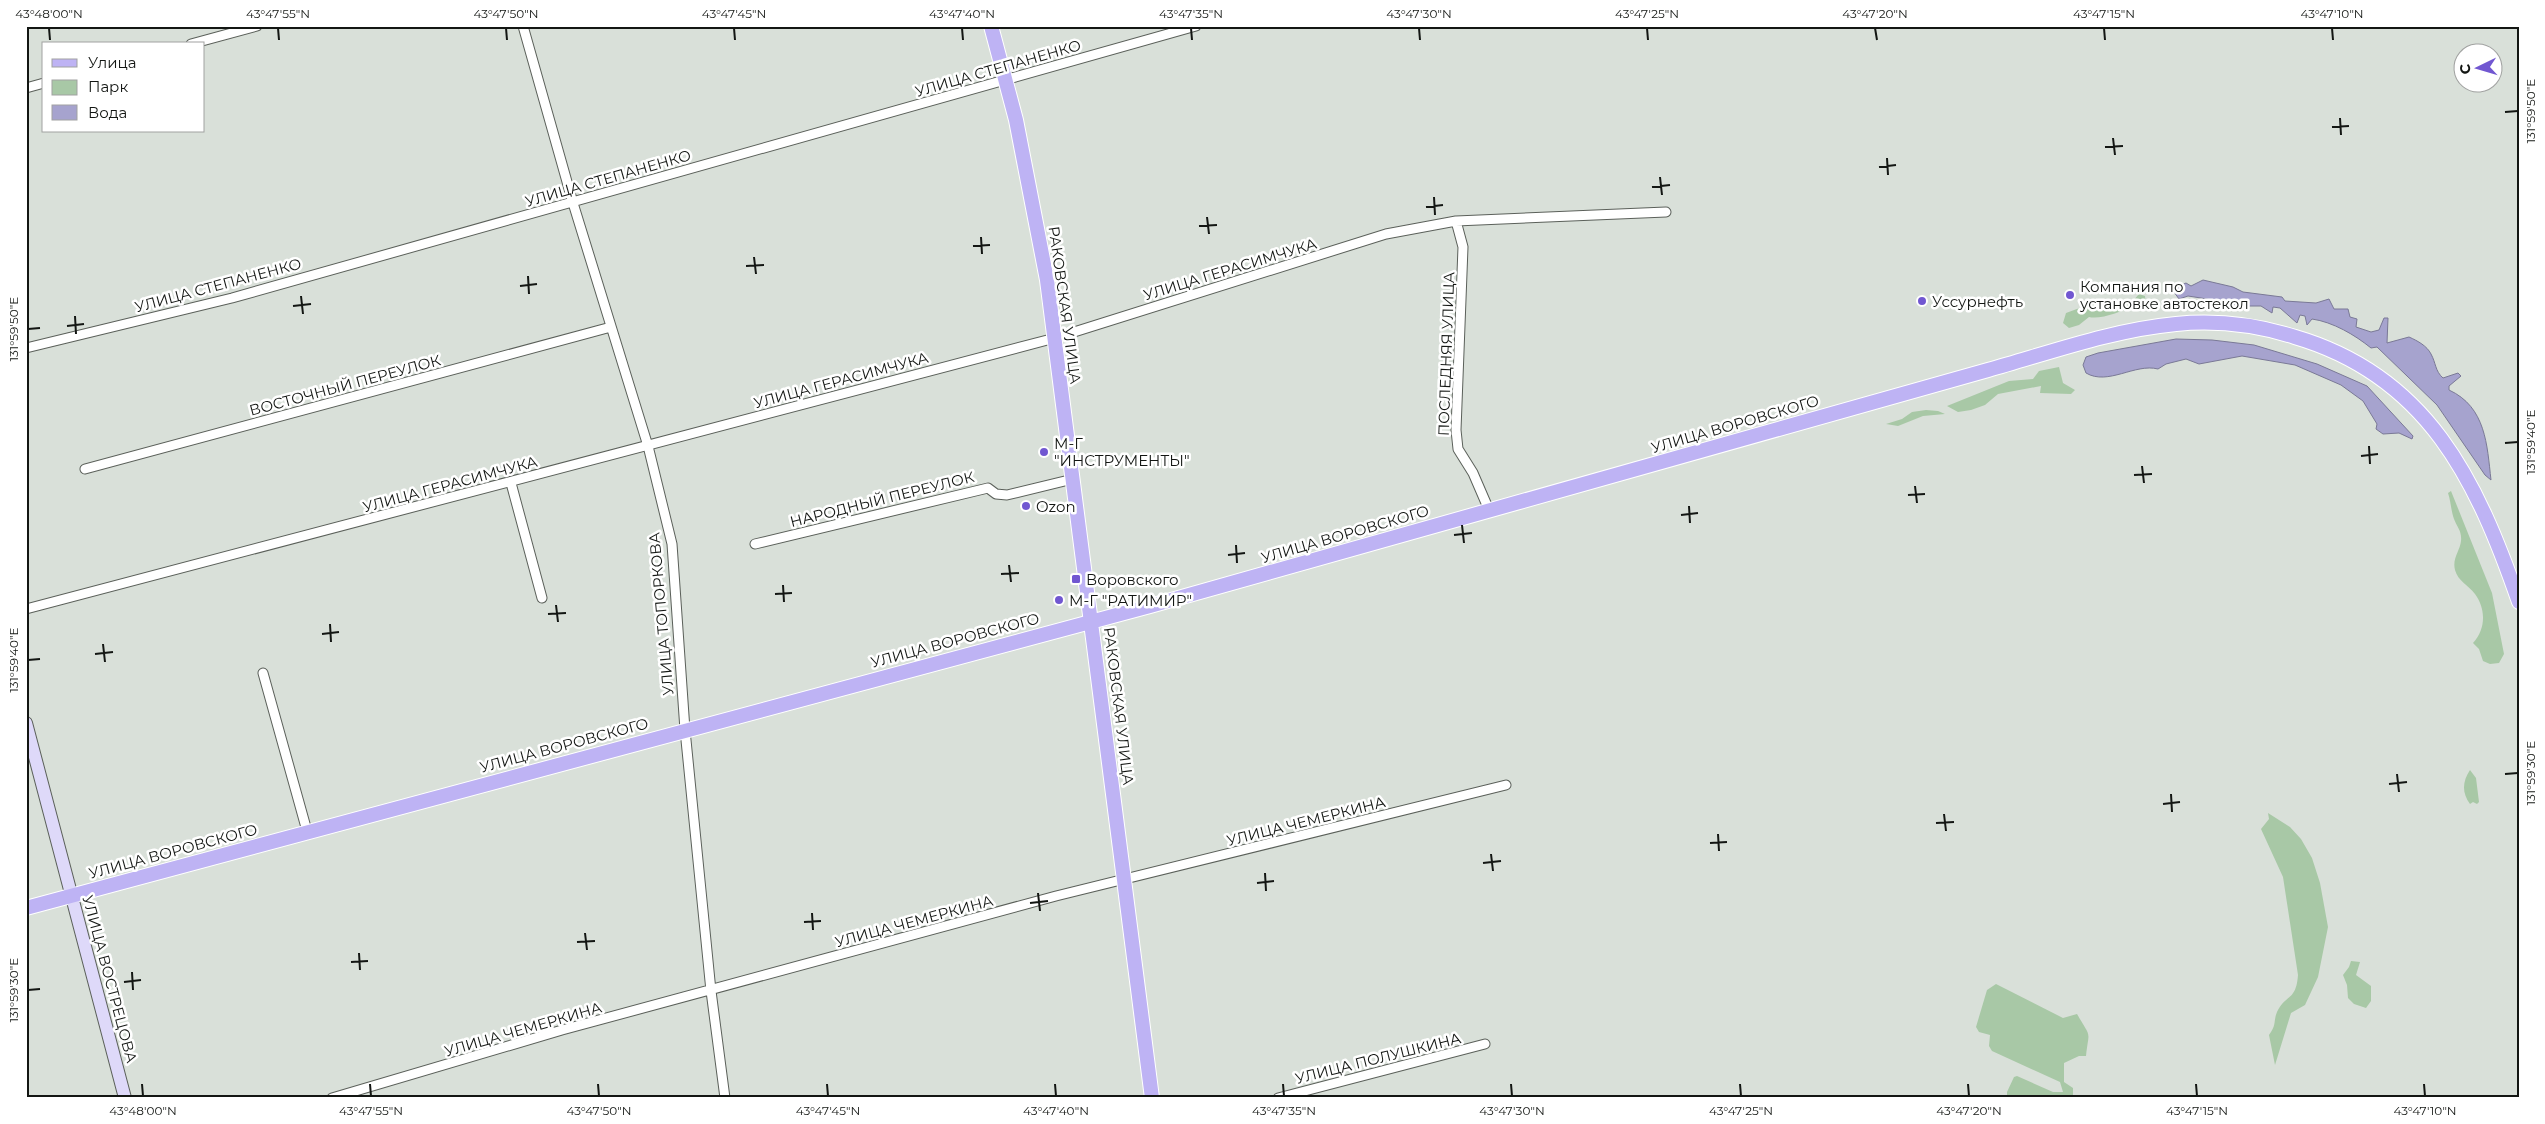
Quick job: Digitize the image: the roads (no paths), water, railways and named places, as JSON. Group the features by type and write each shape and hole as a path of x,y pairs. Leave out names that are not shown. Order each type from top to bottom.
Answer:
{"main road":[{"name":"РАКОВСКАЯ УЛИЦА","path":"991,26 1006,81 1034,204 1055,338 1152,1098"},
{"name":"УЛИЦА ВОРОВСКОГО","path":"26,908 1092,621 2034,357 2133,331 2170,324 2205,322 2275,331 2341,353 2366,366 2414,405 2450,451 2469,480 2491,526 2519,602"}],"street":[{"path":"198,42 257,26"},
{"name":"УЛИЦА ТОПОРКОВА","path":"523,26 573,203 648,446 672,544 685,730 711,991 725,1098"},
{"name":"УЛИЦА СТЕПАНЕНКО","path":"26,348 232,298 1196,26"},
{"path":"26,88 42,84"},
{"name":"УЛИЦА ГЕРАСИМЧУКА","path":"26,609 1055,338 1386,234 1456,222 1666,212"},
{"name":"ПОСЛЕДНЯЯ УЛИЦА","path":"1456,222 1462,247 1462,297 1456,430 1458,449 1473,473 1488,510"},
{"name":"ВОСТОЧНЫЙ ПЕРЕУЛОК","path":"85,469 611,327"},
{"name":"НАРОДНЫЙ ПЕРЕУЛОК","path":"755,544 988,488 996,494 1007,495 1073,479"},
{"path":"511,482 542,598"},
{"path":"263,673 307,831"},
{"name":"УЛИЦА ВОСТРЕЦОВА","path":"26,723 125,1098"},
{"name":"УЛИЦА ЧЕМЕРКИНА","path":"332,1098 562,1030 1056,896 1506,785"},
{"name":"УЛИЦА ПОЛУШКИНА","path":"1278,1098 1485,1044"}],"water":[{"path":"2203,280 2233,287 2243,292 2282,297 2285,301 2316,303 2329,299 2334,309 2348,309 2350,317 2357,319 2356,327 2371,332 2379,330 2384,318 2388,318 2387,343 2409,337 2419,342 2429,351 2438,373 2443,378 2458,373 2461,376 2449,386 2449,390 2471,406 2477,417 2486,441 2491,480 2485,475 2437,405 2377,347 2371,348 2358,338 2328,323 2312,319 2307,325 2305,316 2300,315 2297,323 2280,308 2273,307 2272,313 2261,306 2242,306 2188,296 2179,299 2174,292 2179,286 2186,283 2191,286"},
{"path":"2176,339 2212,340 2254,345 2317,364 2367,386 2413,436 2412,439 2399,433 2383,434 2376,429 2377,424 2363,401 2341,385 2295,365 2242,356 2199,364 2186,359 2166,364 2158,369 2140,369 2103,377 2086,373 2083,365 2086,357 2098,353"}],"place":[{"name":"Компания по установке автостекол","path":"2070,295"},
{"name":"Уссурнефть","path":"1922,301"},
{"name":"М-Г \"ИНСТРУМЕНТЫ\"","path":"1044,452"},
{"name":"Ozon","path":"1026,506"},
{"name":"Воровского","path":"1076,579"},
{"name":"М-Г \"РАТИМИР\"","path":"1059,600"}]}
